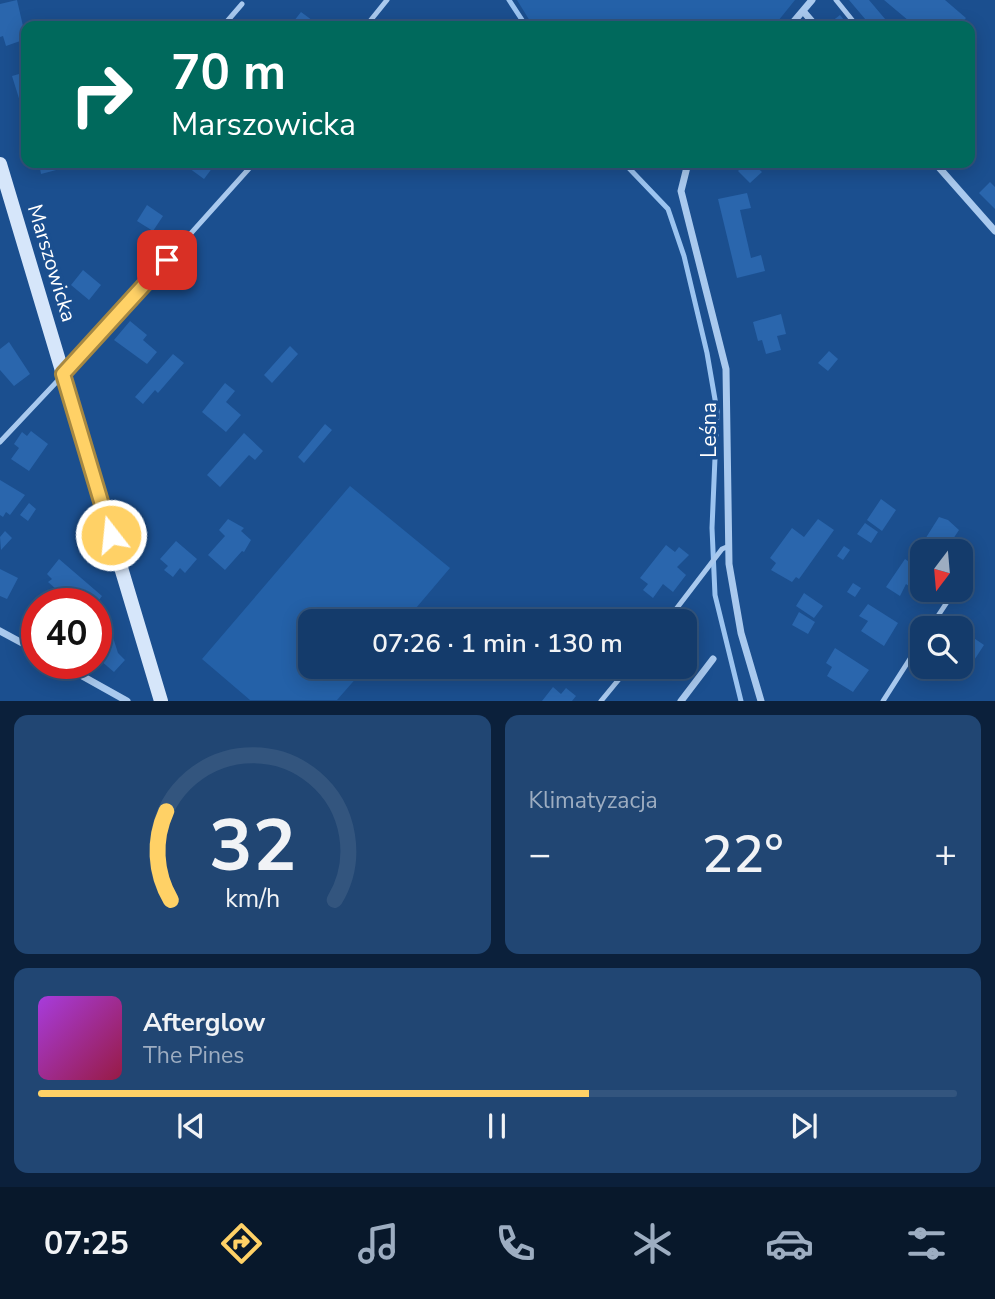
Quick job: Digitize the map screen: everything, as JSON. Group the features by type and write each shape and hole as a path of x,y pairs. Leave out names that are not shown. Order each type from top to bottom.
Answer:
{"street":[{"path":"794,21 812,0"},
{"path":"803,11 812,21"},
{"name":"Marszowicka","path":"0,164 161,701"},
{"name":"Leśna","path":"687,168 681,191 726,369 729,546 741,633 761,701"},
{"path":"939,168 995,231"},
{"path":"0,631 21,642"},
{"path":"681,701 713,659"},
{"path":"88,679 127,701"}],"lane":[{"path":"370,21 387,0"},
{"path":"836,0 853,21"},
{"path":"227,21 242,4"},
{"name":"Marszowicka","path":"0,442 249,168"},
{"path":"676,609 722,549 729,546"},
{"path":"883,701 910,659"},
{"path":"601,701 619,679"}],"shaded area":[{"path":"517,0 795,0 778,21 530,21"},
{"path":"350,486 450,568 415,609 298,609 298,679 355,679 337,700 250,700 202,659"}],"building":[{"path":"17,0 22,21 21,41 6,46 3,36 0,37 0,4"},
{"path":"849,0 869,0 887,21 867,21"},
{"path":"884,0 945,0 966,18 963,21 909,21"},
{"path":"301,12 313,21 294,21"},
{"path":"840,15 845,21 832,21"},
{"path":"21,73 21,105 12,76"},
{"path":"40,168 60,168 60,169 41,174"},
{"path":"189,168 212,168 204,179"},
{"path":"741,168 758,168 762,172 750,183 738,171"},
{"path":"990,182 995,187 995,209 979,193"},
{"path":"747,193 751,208 740,210 751,258 761,255 765,271 737,278 718,199"},
{"path":"147,205 163,216 153,231 137,221"},
{"path":"83,270 101,285 89,300 71,285"},
{"path":"781,314 786,334 777,336 781,350 766,354 762,340 758,341 753,322"},
{"path":"130,321 147,335 143,340 157,352 147,364 114,340"},
{"path":"9,342 30,374 14,386 0,370 0,349"},
{"path":"290,346 298,354 272,383 264,375"},
{"path":"829,351 838,359 828,371 818,363"},
{"path":"173,354 184,363 158,393 155,390 143,404 135,397"},
{"path":"225,383 235,391 226,402 241,415 226,432 202,412"},
{"path":"325,424 332,430 304,463 298,457"},
{"path":"31,431 48,444 29,471 11,459 19,448 14,444 22,432 27,436"},
{"path":"244,433 263,451 255,460 249,455 220,487 207,475"},
{"path":"0,480 25,495 10,515 6,512 3,517 0,515"},
{"path":"881,499 896,510 882,531 867,520"},
{"path":"29,503 36,509 28,521 20,515"},
{"path":"939,517 948,520 959,530 953,539 925,539"},
{"path":"228,519 244,528 241,531 251,540 244,552 242,551 225,570 208,555 225,536 219,530"},
{"path":"818,519 834,530 799,579 796,577 792,582 771,570 776,563 770,558 792,528 804,537"},
{"path":"865,523 878,532 871,543 857,534"},
{"path":"5,531 12,538 1,550 0,537"},
{"path":"176,541 197,559 185,573 180,568 173,577 164,570 168,566 160,559"},
{"path":"666,545 675,552 679,547 689,555 677,567 686,575 673,592 663,584 653,598 643,590 648,584 640,578"},
{"path":"844,546 850,550 843,560 837,556"},
{"path":"59,559 93,588 55,588 48,582 52,579 47,574"},
{"path":"905,559 910,563 910,587 906,584 900,596 886,587"},
{"path":"0,569 18,578 7,599 0,596"},
{"path":"853,583 861,588 855,597 847,592"},
{"path":"804,593 823,606 814,618 796,606"},
{"path":"868,604 898,623 884,646 861,631 868,621 859,616"},
{"path":"799,612 815,622 808,634 792,625"},
{"path":"112,634 118,653 125,660 114,672"},
{"path":"973,637 984,645 973,662"},
{"path":"835,648 869,670 853,692 827,676 832,667 826,663"},
{"path":"553,687 561,694 566,688 576,696 572,701 542,701"}],"waterway":[{"path":"509,0 523,21"},
{"path":"629,168 668,209 684,256 707,353 717,411 712,528 715,595 741,701"}],"route":[{"path":"111,535 63,374 167,260"}]}
